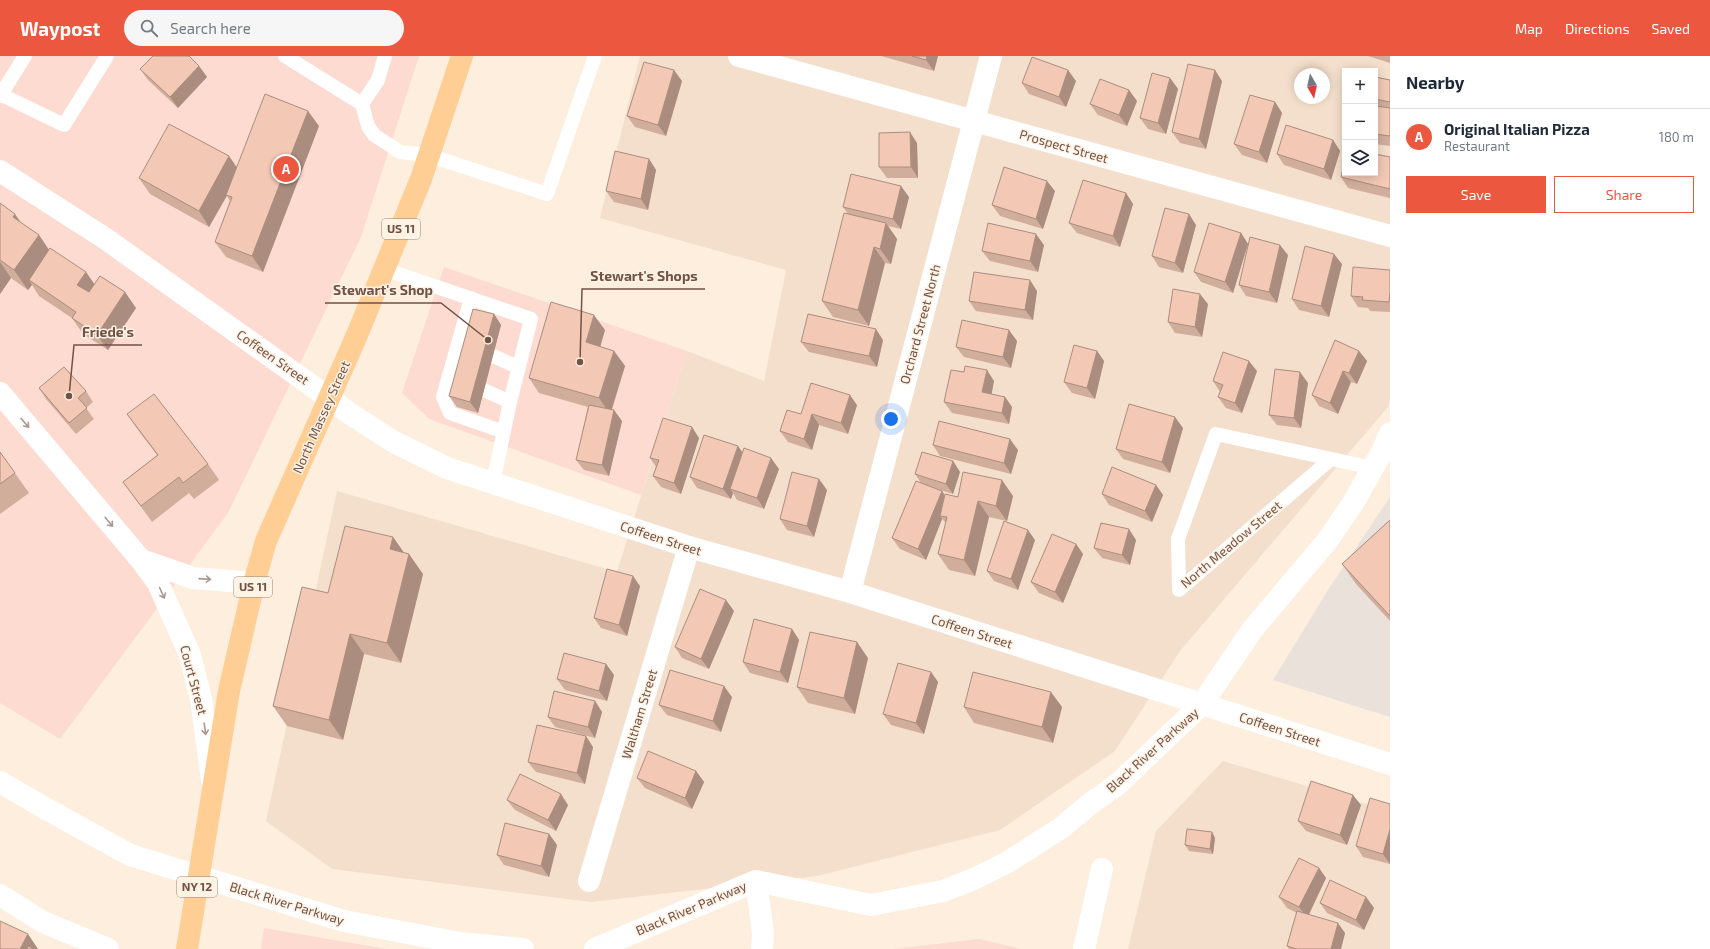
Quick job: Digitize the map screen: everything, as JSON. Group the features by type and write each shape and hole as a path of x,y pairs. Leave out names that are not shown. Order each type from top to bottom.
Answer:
{"main road":[{"name":"North Massey Street","path":"213,787 229,691 254,583 266,541 357,335 421,179 462,56"},
{"name":"US 11","path":"208,825 213,787"},
{"name":"NY 12","path":"187,949 208,825"}],"street":[{"name":"Prospect Street","path":"739,56 1390,236"},
{"name":"Orchard Street North","path":"850,592 991,56"},
{"name":"Coffeen Street","path":"0,171 106,239 349,413 394,442 447,468 689,547 850,592 1390,764"},
{"name":"Court Street","path":"0,393 141,560 158,583 190,655 201,699 213,787"},
{"path":"1373,468 1390,433"},
{"name":"Black River Parkway","path":"595,949 756,881 871,905 943,890 974,879 1008,862 1061,828 1091,803 1118,784 1202,704 1252,630 1326,541 1353,503 1373,468"},
{"name":"Waltham Street","path":"589,882 689,547"},
{"path":"141,560 193,578 254,583"},
{"name":"Black River Parkway","path":"0,782 130,855 344,921 460,943 523,949"},
{"path":"1084,949 1102,868"},
{"path":"756,881 763,933 762,949"},
{"path":"0,895 43,922 108,949"}],"lane":[{"path":"25,56 0,95 64,125 107,56"},
{"path":"285,56 362,104 368,126 374,135 400,152 428,155 547,194 595,56"},
{"path":"362,104 378,80 385,56"},
{"path":"384,269 531,319 518,367 493,483"},
{"path":"471,298 443,397 450,413 504,432"},
{"path":"459,339 473,346"},
{"path":"493,356 518,367"},
{"path":"450,373 464,380"},
{"path":"484,390 510,402"},
{"name":"North Meadow Street","path":"1331,459 1180,590 1178,539 1216,434 1373,468"}],"shaded area":[{"path":"0,56 419,56 361,237 228,513 60,739 0,703"},
{"path":"640,56 1390,56 1390,398 1388,407 1180,651 1115,751 1000,830 817,876 591,902 332,869 266,821 337,491 617,572 687,351 764,381 786,270 600,218"},
{"path":"444,267 687,351 641,495 429,419 402,393"},
{"path":"1390,497 1390,717 1273,680 1328,590"},
{"path":"1223,761 1390,811 1390,949 1128,949 1156,831"},
{"path":"264,928 387,949 261,949"},
{"path":"979,939 1021,949 894,949"}],"building":[{"path":"153,56 189,56 199,66 170,97 140,69"},
{"path":"912,56 927,56 926,60"},
{"path":"1032,57 1068,70 1059,97 1022,83"},
{"path":"644,62 674,70 658,125 627,116"},
{"path":"1188,64 1215,70 1199,139 1172,132"},
{"path":"1152,73 1170,78 1158,123 1140,118"},
{"path":"1378,78 1390,80 1390,102 1378,100"},
{"path":"1100,79 1129,90 1119,115 1090,104"},
{"path":"265,94 308,111 252,256 215,242 232,197 226,195"},
{"path":"1250,95 1275,102 1259,152 1234,144"},
{"path":"1378,106 1390,108 1390,136 1378,134"},
{"path":"169,124 229,156 199,211 139,178"},
{"path":"1286,125 1333,140 1324,169 1277,154"},
{"path":"910,132 911,167 879,167 879,133"},
{"path":"615,151 649,159 641,199 606,191"},
{"path":"1378,155 1390,157 1390,189 1341,177 1342,172 1342,176 1378,176"},
{"path":"1004,167 1047,181 1036,219 992,205"},
{"path":"851,174 901,186 893,219 843,207"},
{"path":"1083,180 1126,193 1113,236 1069,223"},
{"path":"0,203 15,214 13,217 39,235 14,270 0,260"},
{"path":"1165,208 1189,214 1175,263 1152,256"},
{"path":"844,213 886,223 880,249 874,247 858,310 822,301"},
{"path":"988,223 1036,234 1030,261 982,251"},
{"path":"1209,223 1241,233 1225,282 1194,272"},
{"path":"1250,237 1280,245 1269,292 1239,285"},
{"path":"1305,246 1334,254 1321,306 1292,299"},
{"path":"50,248 86,272 77,285 89,292 100,276 125,292 97,335 72,318 76,312 29,280"},
{"path":"1353,267 1390,270 1389,302 1362,300 1363,297 1351,296"},
{"path":"974,272 1030,280 1025,310 969,301"},
{"path":"1173,289 1200,294 1195,327 1168,322"},
{"path":"551,302 594,315 586,342 614,351 599,398 529,378"},
{"path":"473,309 494,314 470,402 449,396"},
{"path":"808,314 876,329 869,356 801,342"},
{"path":"962,320 1009,330 1003,357 956,347"},
{"path":"1335,340 1359,351 1349,373 1343,371 1330,403 1312,395"},
{"path":"1074,345 1097,351 1087,388 1064,382"},
{"path":"1223,352 1249,361 1235,403 1218,397 1223,385 1213,381"},
{"path":"965,366 987,370 982,392 1005,397 1002,413 944,402 951,370 964,372"},
{"path":"64,367 86,391 78,398 87,408 69,423 39,388"},
{"path":"1275,369 1300,372 1294,418 1269,415"},
{"path":"811,383 850,395 841,423 812,414 804,439 780,431 787,410 801,414"},
{"path":"154,394 208,464 183,483 179,477 141,506 123,482 158,455 127,414"},
{"path":"1129,404 1175,417 1162,462 1116,449"},
{"path":"589,405 614,410 602,465 576,460"},
{"path":"663,418 692,427 674,483 653,476 659,460 650,458"},
{"path":"939,421 1010,439 1004,463 933,445"},
{"path":"704,435 738,446 723,489 690,477"},
{"path":"744,448 771,458 757,498 730,489"},
{"path":"0,452 15,473 0,484"},
{"path":"922,452 953,461 946,484 915,474"},
{"path":"1112,467 1156,485 1145,511 1102,494"},
{"path":"792,472 819,479 807,526 780,519"},
{"path":"963,472 1002,480 996,506 978,501 964,560 938,554 947,517 940,516 945,494 958,497"},
{"path":"916,481 942,491 918,549 892,538"},
{"path":"1390,520 1390,616 1342,564"},
{"path":"1004,521 1028,530 1011,579 987,571"},
{"path":"1101,523 1129,529 1122,555 1094,548"},
{"path":"345,526 393,537 390,549 409,554 387,643 350,634 329,720 273,706 302,587 328,593"},
{"path":"1052,534 1076,544 1055,592 1031,582"},
{"path":"607,569 633,576 619,625 594,618"},
{"path":"700,589 726,600 701,659 675,647"},
{"path":"754,619 792,629 780,672 743,662"},
{"path":"810,632 857,642 844,698 797,687"},
{"path":"564,653 606,664 599,691 557,679"},
{"path":"898,663 931,672 916,723 883,714"},
{"path":"670,670 724,686 713,721 659,705"},
{"path":"973,672 1051,692 1042,727 964,707"},
{"path":"554,691 595,701 588,727 548,717"},
{"path":"537,725 586,736 577,773 528,762"},
{"path":"648,751 696,771 685,798 637,778"},
{"path":"520,774 561,794 548,820 507,800"},
{"path":"1311,781 1353,795 1340,835 1298,821"},
{"path":"1370,798 1390,804 1390,829 1383,854 1356,846"},
{"path":"505,823 549,834 541,866 497,855"},
{"path":"1187,829 1212,832 1210,849 1185,845"},
{"path":"1299,858 1319,868 1299,907 1279,897"},
{"path":"1330,880 1366,897 1356,920 1320,903"},
{"path":"1297,911 1338,923 1331,949 1297,949 1287,946"},
{"path":"0,921 28,934 20,949 0,949"},
{"path":"28,946 34,949 27,949"}],"place":[{"name":"Original Italian Pizza","path":"286,169"},
{"name":"Stewart's Shop","path":"488,340"},
{"name":"Stewart's Shops","path":"580,362"},
{"name":"Friede's","path":"69,396"}]}
